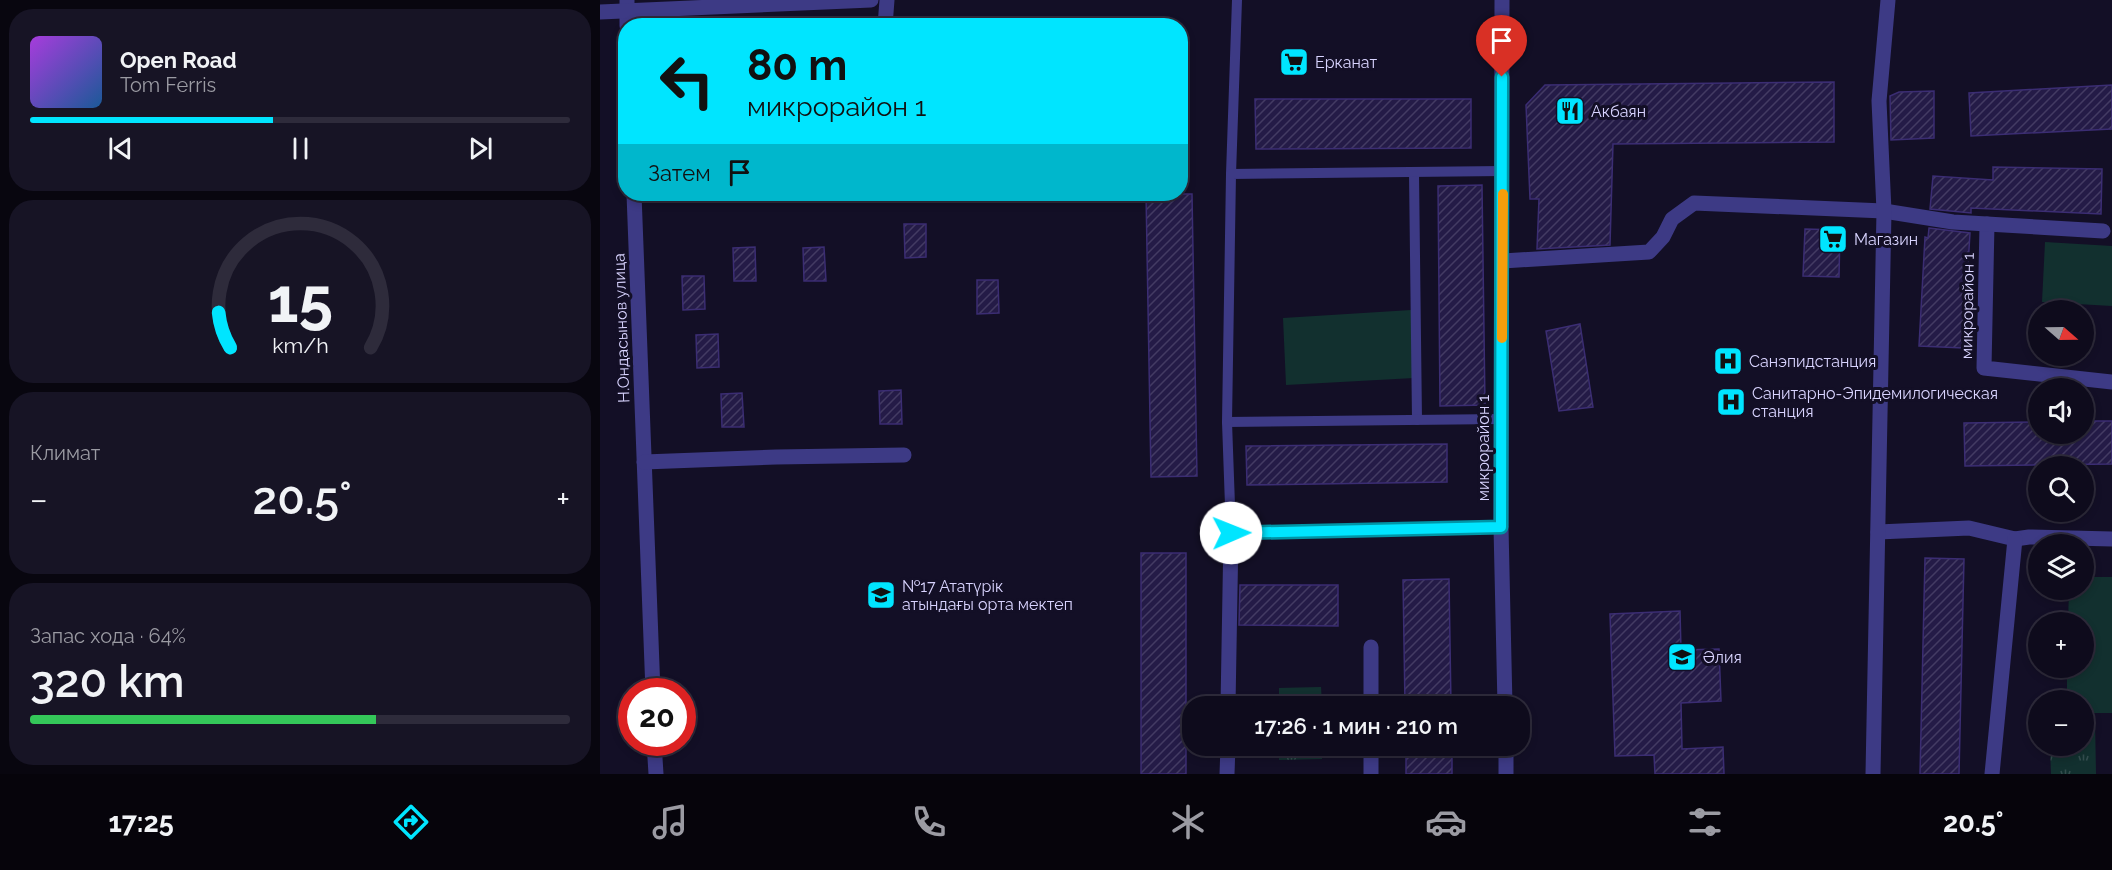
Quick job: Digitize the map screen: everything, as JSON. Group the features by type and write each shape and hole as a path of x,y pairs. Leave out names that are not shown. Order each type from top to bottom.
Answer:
{"street":[{"path":"600,12 871,0"},
{"path":"886,18 887,0"},
{"name":"микрорайон 1","path":"1502,0 1501,527 1505,696"},
{"path":"1873,774 1884,211 1879,101 1888,0"},
{"name":"Н.Ондасынов улица","path":"634,201 652,678"},
{"path":"1503,261 1649,252 1663,237 1672,219 1694,202 1884,211 1953,222 2103,231"},
{"name":"микрорайон 1","path":"1987,224 1984,368 2112,382"},
{"path":"644,462 904,455"},
{"path":"1878,532 1969,528 2015,539 2030,537 2112,539"},
{"path":"1228,696 1231,533"},
{"path":"1992,774 2015,539"},
{"path":"1371,647 1371,696"},
{"path":"655,756 656,774"},
{"path":"1227,774 1228,756"},
{"path":"1371,756 1371,774"},
{"path":"1506,756 1506,774"}],"lane":[{"path":"1237,0 1231,174 1227,422 1231,533 1501,527"},
{"path":"1231,174 1503,171"},
{"path":"1414,173 1417,420"},
{"path":"1227,422 1502,419"}],"green space":[{"path":"2045,242 2112,246 2112,306 2094,305 2094,300 2042,300"},
{"path":"1411,310 1414,378 1286,385 1283,318"},
{"path":"2094,577 2112,577 2112,713 2094,713 2094,690 2067,690 2067,678 2094,678 2094,612 2068,612 2069,600 2094,600"},
{"path":"1321,687 1321,696 1279,696 1279,688"},
{"path":"2094,722 2096,774 2051,774 2050,756 2094,756"},
{"path":"1279,756 1322,756 1322,759 1279,760"}],"building":[{"path":"1834,82 1834,142 1613,144 1610,245 1537,249 1539,199 1530,199 1526,105 1545,85"},
{"path":"2112,85 2112,129 1971,136 1969,93"},
{"path":"1934,91 1934,138 1891,140 1890,96 1899,92"},
{"path":"1255,99 1471,99 1471,148 1256,149"},
{"path":"1993,167 2102,169 2101,214 1971,208 1971,213 1930,209 1933,176 1993,180"},
{"path":"1482,185 1485,405 1440,406 1438,186"},
{"path":"1188,194 1192,194 1197,476 1151,477 1146,201 1188,201"},
{"path":"904,224 926,224 926,257 905,258"},
{"path":"1929,228 1970,233 1963,348 1919,346 1925,237 1928,238"},
{"path":"1805,229 1840,230 1839,277 1803,276"},
{"path":"755,247 756,281 734,281 733,248"},
{"path":"824,247 826,281 804,281 803,248"},
{"path":"682,276 704,276 705,309 683,310"},
{"path":"977,280 998,280 999,313 977,314"},
{"path":"1580,324 1593,407 1559,411 1546,331"},
{"path":"718,334 719,367 697,368 696,335"},
{"path":"901,390 902,424 880,424 879,391"},
{"path":"742,393 744,427 722,427 721,394"},
{"path":"2094,421 2112,421 2112,464 2094,464 2094,456 2028,456 2028,465 1965,466 1964,423 2028,422 2028,444 2094,444"},
{"path":"1447,444 1447,482 1247,485 1246,446"},
{"path":"1141,553 1186,553 1186,696 1182,696 1182,756 1186,756 1186,774 1141,774"},
{"path":"1925,558 1964,559 1959,774 1920,774"},
{"path":"1449,579 1451,696 1405,696 1403,580"},
{"path":"1240,585 1338,585 1338,626 1239,625"},
{"path":"1680,611 1681,650 1719,649 1721,701 1681,703 1682,749 1723,747 1724,774 1655,774 1654,755 1615,756 1610,614"},
{"path":"1406,756 1452,756 1452,774 1406,774"}],"slow traffic":[{"path":"1502,338 1503,194"}],"place":[{"name":"Ерканат","path":"1294,62"},
{"name":"Акбаян","path":"1570,111"},
{"name":"Магазин","path":"1833,239"},
{"name":"Санэпидстанция","path":"1728,361"},
{"name":"Санитарно-Эпидемилогическая станция","path":"1731,402"},
{"name":"№17 Ататүрік атындағы орта мектеп","path":"881,595"},
{"name":"Әлия","path":"1682,657"}],"route":[{"path":"1231,533 1501,527 1502,77"}]}
